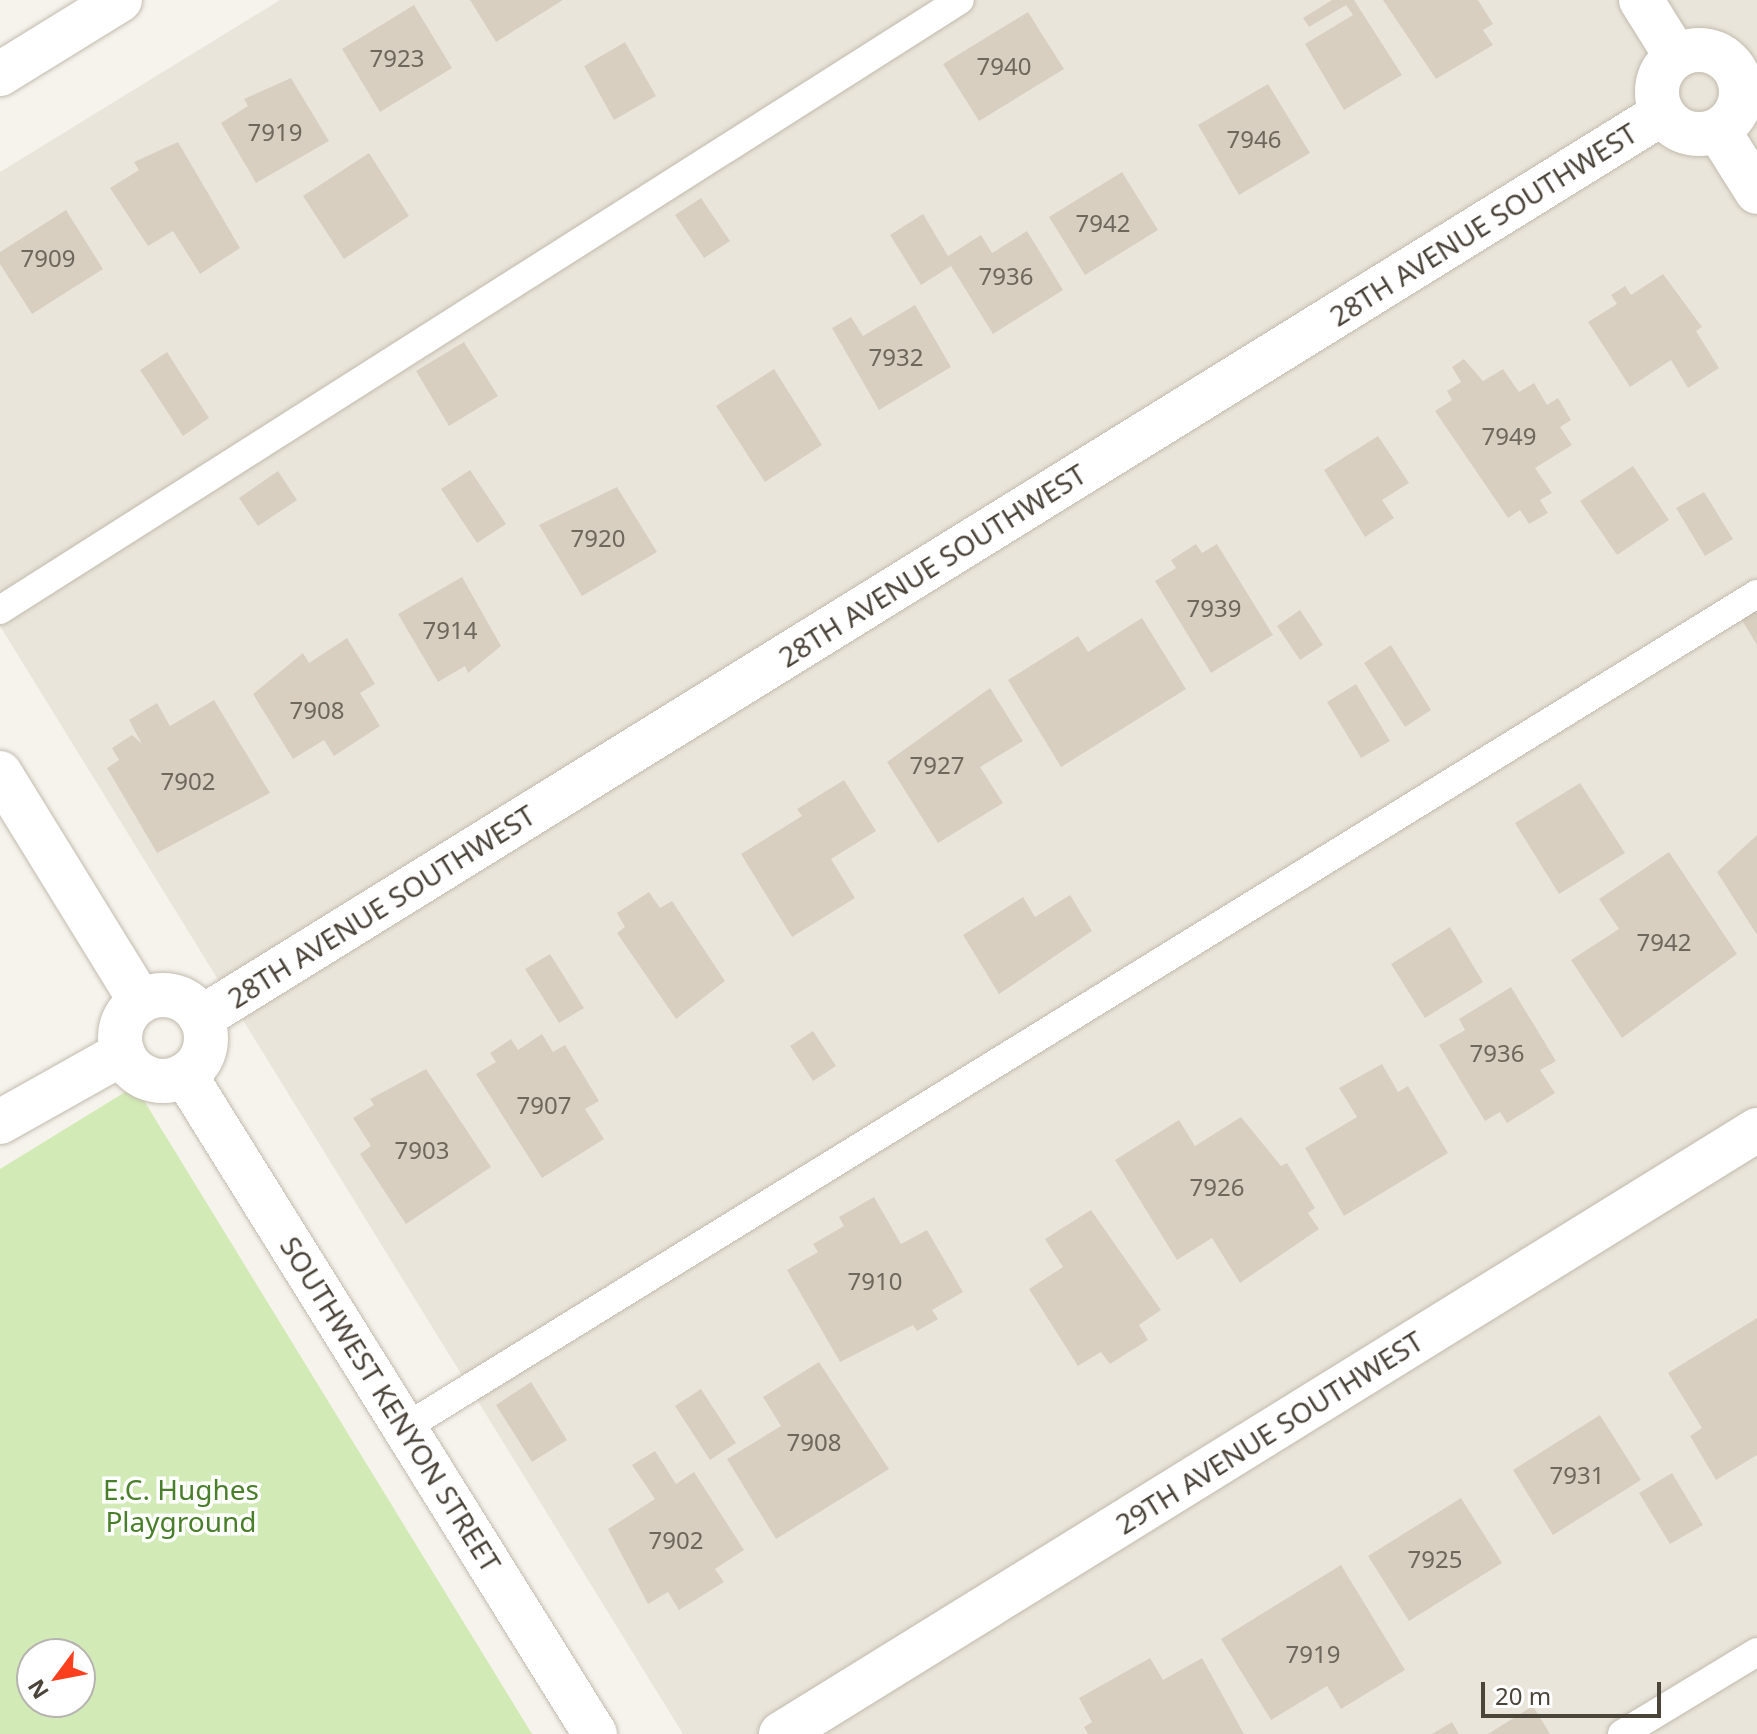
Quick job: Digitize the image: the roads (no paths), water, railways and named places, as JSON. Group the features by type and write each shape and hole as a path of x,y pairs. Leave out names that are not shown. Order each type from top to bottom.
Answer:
{"street":[{"path":"0,74 120,0"},
{"path":"1641,0 1676,56"},
{"path":"1711,50 1747,65 1739,109 1718,130 1690,133 1663,113 1658,81 1676,56 1711,50"},
{"name":"28TH AVENUE SOUTHWEST","path":"201,1018 1663,113"},
{"path":"1718,130 1757,192"},
{"path":"0,773 140,1001"},
{"path":"168,995 201,1018 206,1044 185,1075 154,1080 129,1065 123,1053 122,1024 140,1001 168,995"},
{"path":"0,1122 123,1053"},
{"name":"SOUTHWEST KENYON STREET","path":"185,1075 595,1734"},
{"name":"29TH AVENUE SOUTHWEST","path":"781,1734 1757,1130"}],"lane":[{"path":"0,610 960,0"},
{"path":"406,1427 1757,594"},
{"path":"1622,1734 1757,1652"}],"park label":[{"name":"E.C. Hughes Playground","path":"181,1505"}]}
